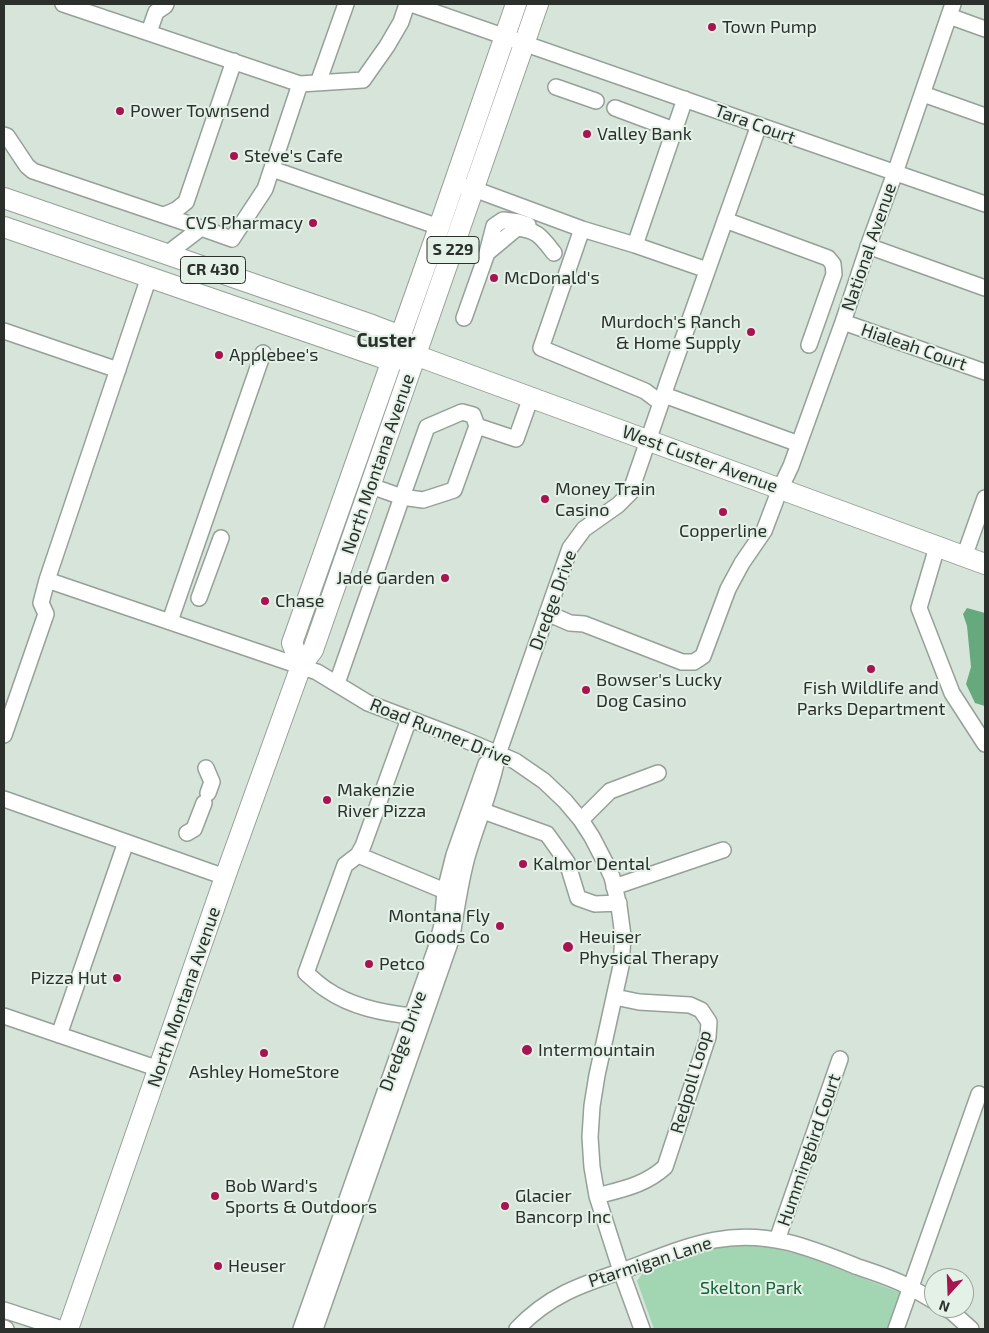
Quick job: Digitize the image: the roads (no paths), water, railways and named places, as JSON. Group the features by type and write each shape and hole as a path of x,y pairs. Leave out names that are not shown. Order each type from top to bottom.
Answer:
{"main road":[{"name":"North Montana Avenue","path":"301,666 292,643 516,4"},
{"name":"North Montana Avenue","path":"68,1329 225,877 301,666 313,650 538,4"},
{"name":"CR 430","path":"4,198 401,336"},
{"name":"CR 430","path":"4,227 392,361"},
{"path":"392,361 415,354 401,336"},
{"name":"West Custer Avenue","path":"415,354 985,564"}],"street":[{"path":"63,4 300,84 363,80 388,46 409,4"},
{"path":"150,32 156,12 166,4"},
{"path":"318,83 346,4"},
{"name":"Tara Court","path":"409,4 985,204"},
{"path":"951,10 985,29"},
{"name":"National Avenue","path":"547,613 570,623 584,624 682,662 694,662 703,656 728,589 742,563 764,531 791,466 951,10"},
{"path":"164,215 176,210 186,202 234,61"},
{"path":"4,135 7,136 26,166 33,171 232,239 265,189 300,84"},
{"path":"556,87 596,101"},
{"path":"922,94 985,116"},
{"path":"635,244 685,99"},
{"path":"615,108 674,130"},
{"name":"Dredge Drive","path":"315,1329 452,937 458,897 467,858 495,774 498,754 570,548 584,528 630,493 759,125"},
{"path":"272,169 439,228"},
{"path":"454,184 707,270"},
{"path":"725,220 828,258 833,264 834,274 809,345"},
{"path":"166,254 201,228"},
{"path":"464,318 487,253 517,228 540,235 554,253"},
{"path":"582,229 541,348 663,399 799,444"},
{"path":"868,246 985,288"},
{"path":"4,736 46,614 41,603 47,580 149,277"},
{"name":"Hialeah Court","path":"843,322 985,372"},
{"path":"4,331 118,370"},
{"path":"170,621 263,353"},
{"path":"477,426 516,439 531,397"},
{"path":"337,683 402,496 427,427 462,412 474,415 477,426 454,490 423,500 402,496 371,486"},
{"path":"964,557 985,498"},
{"path":"200,598 221,538"},
{"path":"937,546 919,608 952,693 985,744"},
{"name":"Road Runner Drive","path":"47,580 317,672 368,703 498,754 525,768 544,781 581,820 606,864 614,887 622,921 623,951 592,1106 592,1167 597,1196 642,1329"},
{"path":"409,719 364,846 358,855 345,865 306,973 327,990 352,1003 386,1014 412,1016"},
{"name":"Dredge Drive","path":"301,1329 436,948 442,925 445,891 454,855 486,764 498,754"},
{"path":"187,833 194,829 212,782 206,768"},
{"path":"581,820 610,791 658,773"},
{"path":"4,799 225,877"},
{"path":"483,811 548,834 567,862 578,898 595,904 619,903"},
{"path":"59,1035 126,842"},
{"path":"614,887 723,850"},
{"path":"358,855 445,891"},
{"name":"Redpoll Loop","path":"597,1196 641,1184 666,1166 708,1038 709,1022 701,1010 690,1005 639,1002 615,997"},
{"path":"4,1016 158,1070"},
{"name":"Hummingbird Court","path":"777,1240 840,1059"},
{"path":"896,1329 979,1094"},
{"name":"Ptarmigan Lane","path":"517,1329 541,1307 567,1291 694,1245 716,1240 739,1238 760,1238 800,1245 910,1287 924,1295"},
{"path":"4,1310 62,1329"},
{"path":"959,1318 971,1329"}],"place":[{"name":"Town Pump","path":"712,27"},
{"name":"Power Townsend","path":"120,111"},
{"name":"Valley Bank","path":"587,134"},
{"name":"Steve's Cafe","path":"234,156"},
{"name":"CVS Pharmacy","path":"313,223"},
{"name":"McDonald's","path":"494,278"},
{"name":"Murdoch's Ranch & Home Supply","path":"751,332"},
{"name":"Applebee's","path":"219,355"},
{"name":"Money Train Casino","path":"545,499"},
{"name":"Copperline","path":"723,512"},
{"name":"Jade Garden","path":"445,578"},
{"name":"Chase","path":"265,601"},
{"name":"Fish Wildlife and Parks Department","path":"871,669"},
{"name":"Bowser's Lucky Dog Casino","path":"586,690"},
{"name":"Makenzie River Pizza","path":"327,800"},
{"name":"Kalmor Dental","path":"523,864"},
{"name":"Montana Fly Goods Co","path":"500,926"},
{"name":"Heuiser Physical Therapy","path":"568,947"},
{"name":"Petco","path":"369,964"},
{"name":"Pizza Hut","path":"117,978"},
{"name":"Intermountain","path":"527,1050"},
{"name":"Ashley HomeStore","path":"264,1053"},
{"name":"Bob Ward's Sports & Outdoors","path":"215,1196"},
{"name":"Glacier Bancorp Inc","path":"505,1206"},
{"name":"Heuser","path":"218,1266"}],"district":[{"name":"Custer","path":"386,341"}],"park label":[{"name":"Skelton Park","path":"751,1288"}]}
